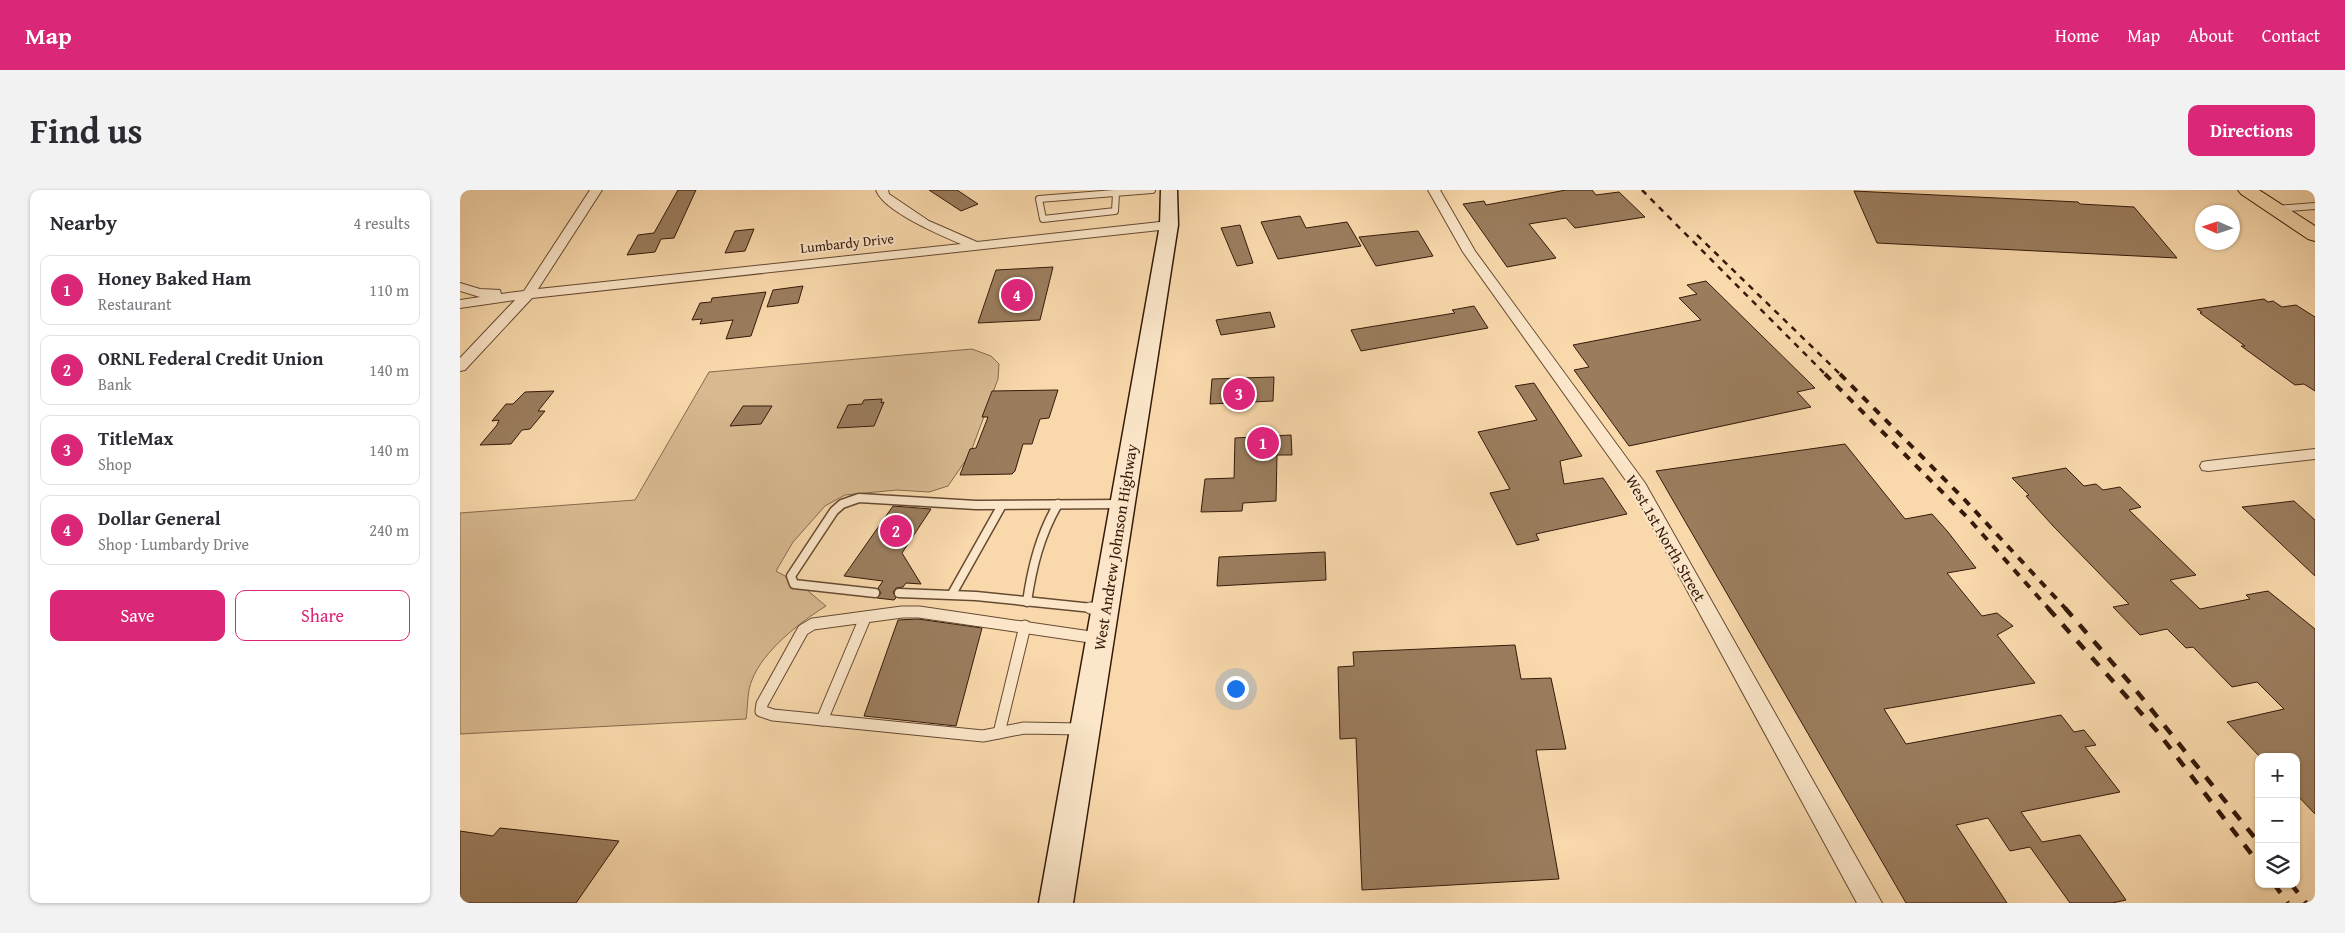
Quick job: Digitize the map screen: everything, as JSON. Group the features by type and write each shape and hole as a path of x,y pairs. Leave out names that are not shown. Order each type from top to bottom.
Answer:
{"main road":[{"name":"West Andrew Johnson Highway","path":"1056,903 1169,225 1169,190"},
{"path":"2247,190 2315,235"}],"street":[{"path":"460,367 528,294 596,190"},
{"path":"882,190 884,196 925,224 973,244"},
{"name":"West 1st North Street","path":"1434,190 1469,252 1640,487 1870,903"},
{"name":"Lumbardy Drive","path":"528,294 973,244 1169,225"},
{"path":"460,287 479,293 528,294"},
{"path":"460,304 528,294"},
{"path":"2208,466 2315,454"}],"lane":[{"path":"1038,190 1042,219 1115,211 1116,193"},
{"path":"1039,199 1152,190"},
{"path":"2276,209 2315,206"},
{"path":"875,593 794,584 792,576 834,511 842,504 858,498 1002,505 1122,504"},
{"path":"1027,602 1037,545 1045,525 1058,504"},
{"path":"952,594 1002,505"},
{"path":"899,593 952,594 1105,609"},
{"path":"1084,729 1024,728 983,736 773,715 762,710 762,704 803,630 813,624 902,612 918,612 1025,626 1100,639"},
{"path":"822,720 865,618"},
{"path":"999,733 1025,626"}],"shaded area":[{"path":"972,349 991,356 999,364 998,379 970,454 948,486 929,492 897,490 845,495 825,506 793,542 776,571 801,585 826,606 783,638 757,669 750,684 746,719 460,734 460,513 635,500 709,372"}],"building":[{"path":"678,190 696,190 674,238 661,239 655,252 627,255 638,235 654,233"},
{"path":"929,190 957,190 978,204 961,211"},
{"path":"1566,190 1592,190 1596,195 1619,192 1645,217 1575,228 1566,218 1529,224 1556,258 1507,267 1463,204 1484,201 1486,205"},
{"path":"1854,191 2078,202 2080,204 2134,207 2177,258 1877,243"},
{"path":"1300,216 1306,228 1347,222 1361,246 1278,259 1261,222"},
{"path":"1240,225 1253,263 1237,266 1221,228"},
{"path":"754,229 745,251 725,253 735,231"},
{"path":"1418,231 1433,256 1376,266 1359,237"},
{"path":"1053,267 1040,320 978,323 996,270"},
{"path":"1706,281 1815,388 1797,392 1811,407 1629,446 1574,370 1589,367 1573,345 1701,320 1679,298 1697,294 1687,285"},
{"path":"803,286 798,303 767,307 773,290"},
{"path":"766,292 751,336 726,339 733,320 700,324 702,319 692,320 700,303 711,302 712,298"},
{"path":"2264,299 2268,302 2273,301 2282,307 2296,305 2315,317 2315,391 2304,384 2295,385 2241,346 2245,346 2197,309"},
{"path":"1474,306 1488,328 1361,351 1351,330 1455,313 1452,310"},
{"path":"1270,312 1275,327 1221,335 1216,320"},
{"path":"1274,377 1273,401 1210,404 1212,379"},
{"path":"1534,383 1582,456 1560,461 1564,484 1603,478 1627,514 1536,534 1539,540 1517,545 1490,493 1510,489 1478,432 1537,420 1515,386"},
{"path":"1058,390 1049,418 1040,419 1032,444 1023,444 1015,471 1012,474 960,475 970,449 976,448 988,417 982,417 992,391"},
{"path":"554,391 538,411 545,411 530,429 522,430 511,444 480,445 497,425 499,420 492,421 506,404 513,404 525,392"},
{"path":"882,399 881,403 884,402 874,426 837,428 848,405 862,404 864,400"},
{"path":"743,406 772,406 761,424 730,426"},
{"path":"1291,435 1292,455 1277,455 1276,501 1243,503 1242,511 1201,512 1205,479 1234,478 1235,438"},
{"path":"1845,444 1905,519 1932,514 1948,532 1976,568 1947,573 1982,616 1997,613 2013,626 1997,635 2035,683 1884,709 1906,744 2061,715 2074,732 2084,730 2096,745 2085,747 2120,792 2021,812 2042,842 2080,835 2126,900 2112,903 2070,903 2030,847 2010,851 1988,818 1956,825 2007,903 1906,903 1656,471"},
{"path":"2066,468 2084,486 2096,484 2103,490 2120,487 2141,507 2129,510 2196,575 2170,580 2200,609 2250,599 2246,595 2268,591 2315,629 2315,814 2300,798 2300,753 2256,753 2227,722 2284,709 2257,682 2232,687 2193,647 2186,648 2167,629 2140,635 2113,607 2129,604 2054,527 2026,496 2029,495 2012,478"},
{"path":"2294,501 2315,520 2315,576 2242,507"},
{"path":"893,506 931,509 902,553 921,584 906,583 903,587 896,588 893,592 896,598 894,600 877,598 881,593 878,588 883,581 844,576"},
{"path":"1325,552 1326,580 1217,586 1219,557"},
{"path":"918,619 982,628 956,726 864,716 898,620"},
{"path":"1515,645 1521,679 1551,678 1566,749 1536,750 1559,879 1362,890 1356,738 1340,739 1338,667 1354,666 1353,652"},
{"path":"500,828 619,841 576,903 460,903 460,831 493,836"}],"railway":[{"path":"1642,190 1826,375"},
{"path":"1697,235 1841,375"},
{"path":"1825,374 1968,518 2049,609"},
{"path":"1841,375 1964,499 2066,609"},
{"path":"2048,608 2157,731 2255,859"},
{"path":"2065,608 2130,683 2255,838"},
{"path":"2277,888 2288,903"},
{"path":"2294,888 2306,903"}],"place":[{"name":"Dollar General","path":"1017,295"},
{"name":"TitleMax","path":"1239,394"},
{"name":"Honey Baked Ham","path":"1263,443"},
{"name":"ORNL Federal Credit Union","path":"896,531"}]}
